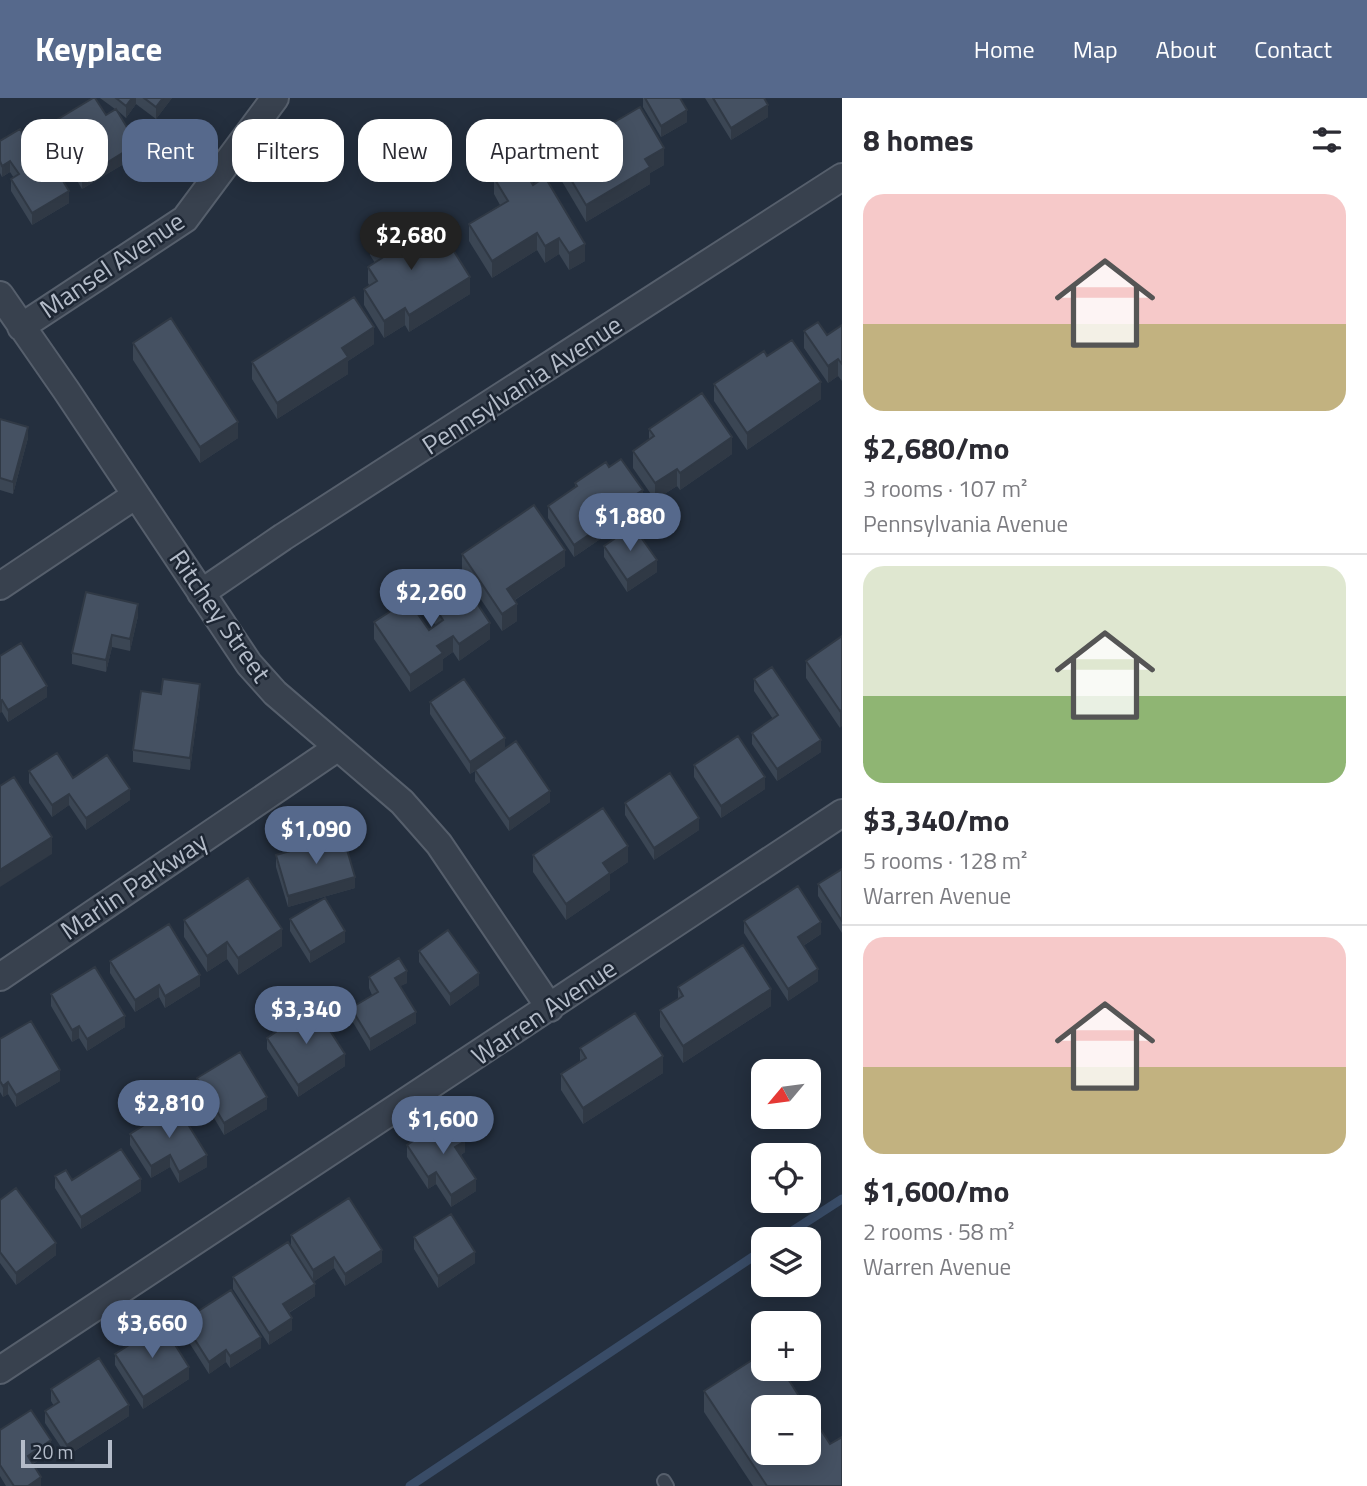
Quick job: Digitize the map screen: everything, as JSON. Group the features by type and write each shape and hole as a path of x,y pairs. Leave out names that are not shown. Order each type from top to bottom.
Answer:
{"street":[{"name":"Mansel Avenue","path":"21,327 186,219 275,98"},
{"name":"Pennsylvania Avenue","path":"201,593 842,177"},
{"name":"Ritchey Street","path":"0,295 248,664 275,693 402,802 439,844 550,1008"},
{"path":"0,586 136,495"},
{"name":"Marlin Parkway","path":"0,977 337,748"},
{"name":"Warren Avenue","path":"0,1370 842,813"}],"building":[{"path":"93,98 106,115 116,109 122,119 122,153 108,162 108,119 58,119"},
{"path":"116,98 132,98 126,106"},
{"path":"144,98 163,98 156,107"},
{"path":"645,98 680,98 687,110 661,126"},
{"path":"713,98 764,98 768,105 731,128"},
{"path":"640,107 664,148 645,159 650,167 586,205 572,182 623,182 623,119 620,119"},
{"path":"20,129 21,182 64,182 69,191 32,213 11,179 19,174 10,161 2,166 0,141"},
{"path":"496,182 531,182 533,185 548,182 585,244 569,253 559,238 545,246 537,233 492,261 469,224 508,201"},
{"path":"396,222 409,244 427,233 433,244 445,237 470,277 409,315 405,308 384,321 364,289 377,281 368,267 382,258 370,238"},
{"path":"354,297 374,327 342,348 348,357 277,403 252,362"},
{"path":"171,318 238,422 200,447 133,343"},
{"path":"818,322 827,335 842,325 842,364 838,359 828,366 804,331"},
{"path":"792,340 821,382 747,433 714,384 764,351 767,356"},
{"path":"702,393 732,437 680,473 677,469 655,483 633,451 654,436 649,429"},
{"path":"0,419 28,427 13,482 0,478"},
{"path":"621,459 643,490 627,500 631,506 574,545 548,506 606,462 609,467"},
{"path":"534,505 565,550 507,589 517,604 502,614 462,554"},
{"path":"633,526 657,560 627,580 604,546"},
{"path":"465,585 490,623 459,644 453,636 437,646 443,653 410,675 374,622 408,600 429,630 443,620 434,606"},
{"path":"86,592 138,604 130,639 112,635 106,660 72,653"},
{"path":"842,636 842,710 840,711 806,661"},
{"path":"21,643 47,686 8,710 2,700 0,701 0,656"},
{"path":"772,667 821,740 777,769 752,733 778,715 754,679"},
{"path":"163,679 200,684 190,758 133,750 141,691 161,694"},
{"path":"464,679 505,738 470,762 430,702"},
{"path":"738,736 765,777 721,806 694,765"},
{"path":"516,741 550,791 509,819 475,770"},
{"path":"57,753 73,778 107,755 130,789 86,818 69,794 52,805 29,771"},
{"path":"670,773 699,818 654,848 625,803"},
{"path":"14,777 52,837 0,870 0,786"},
{"path":"603,808 628,846 603,863 610,873 566,904 533,855"},
{"path":"343,836 355,877 288,896 276,855"},
{"path":"842,869 842,921 818,884"},
{"path":"248,878 282,929 238,958 227,942 207,956 184,920"},
{"path":"798,886 821,922 798,937 818,969 788,989 744,921"},
{"path":"325,898 345,931 310,952 290,919"},
{"path":"169,924 200,975 165,996 159,985 135,1000 110,961"},
{"path":"448,930 479,973 450,994 419,951"},
{"path":"743,945 771,989 683,1046 660,1010 683,996 678,987"},
{"path":"399,958 407,971 395,978 416,1012 370,1039 351,1008 378,992 369,977"},
{"path":"95,967 125,1016 87,1039 79,1026 72,1030 51,994"},
{"path":"314,1006 345,1054 298,1085 267,1038"},
{"path":"635,1013 663,1056 583,1108 561,1074 586,1058 580,1048"},
{"path":"31,1021 60,1070 16,1095 8,1082 3,1086 0,1081 0,1039"},
{"path":"240,1052 267,1097 224,1123 197,1078"},
{"path":"176,1105 207,1155 179,1172 170,1155 151,1166 130,1134"},
{"path":"450,1117 465,1141 455,1147 476,1179 451,1195 436,1172 428,1177 407,1145"},
{"path":"121,1149 141,1179 81,1217 55,1176 66,1170 72,1180"},
{"path":"16,1188 56,1243 16,1273 0,1252 0,1200"},
{"path":"349,1198 382,1250 345,1274 334,1257 313,1270 291,1235"},
{"path":"451,1214 475,1252 438,1276 414,1237"},
{"path":"288,1242 315,1284 283,1304 292,1318 269,1333 233,1277"},
{"path":"231,1290 261,1337 230,1356 226,1350 209,1362 183,1321"},
{"path":"162,1324 189,1367 143,1397 115,1354"},
{"path":"99,1358 129,1405 67,1445 45,1411 59,1402 51,1389"},
{"path":"751,1361 751,1381 789,1381 798,1395 751,1395 751,1462 704,1391"},
{"path":"31,1410 51,1440 28,1456 41,1477 28,1486 14,1486 0,1465 0,1430"},
{"path":"821,1430 830,1444 842,1437 842,1486 767,1486 753,1465 821,1465"}],"waterway":[{"path":"799,1227 842,1199"},
{"path":"410,1486 751,1258"}]}
